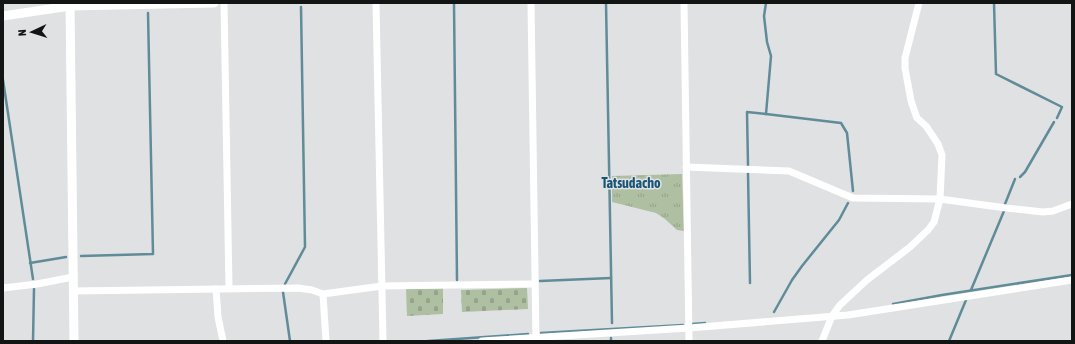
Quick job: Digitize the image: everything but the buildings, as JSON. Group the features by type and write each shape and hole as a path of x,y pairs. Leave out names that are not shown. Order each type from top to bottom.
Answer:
{"street":[{"path":"3,16 70,5 214,3"},
{"path":"224,3 229,288"},
{"path":"376,3 383,341"},
{"path":"531,3 536,339"},
{"path":"684,3 689,341"},
{"path":"822,341 832,316 840,305 867,280 910,247 928,230 934,222 940,198 942,155 938,144 926,126 917,118 910,101 905,68 905,58 919,3"},
{"path":"70,5 74,341"},
{"path":"686,167 789,171 853,198 940,198 1043,212 1053,211 1072,204"},
{"path":"3,288 37,284 73,277"},
{"path":"482,341 536,339 848,315 1072,280"},
{"path":"73,291 298,288 312,290 323,294 382,286 535,284"},
{"path":"216,289 218,317 223,341"},
{"path":"323,294 326,341"}],"green space":[{"path":"682,174 684,231 677,230 656,213 612,202 612,176"},
{"path":"443,288 443,314 407,316 406,289"},
{"path":"527,288 528,309 462,312 461,290"}],"waterway":[{"path":"606,3 612,323"},
{"path":"766,3 764,16 767,42 771,56 766,114 841,123 847,133 853,191"},
{"path":"994,3 996,74 1062,107 1057,118"},
{"path":"454,4 457,280"},
{"path":"285,284 305,247 301,7"},
{"path":"81,256 153,254 148,13"},
{"path":"3,80 33,279"},
{"path":"748,165 747,112 766,114"},
{"path":"1020,177 1025,172 1054,122"},
{"path":"748,173 750,283"},
{"path":"1005,204 1015,179"},
{"path":"774,312 792,280 839,220 848,203"},
{"path":"971,290 1004,211"},
{"path":"30,263 66,257"},
{"path":"893,304 1072,275"},
{"path":"540,281 611,278"},
{"path":"33,341 34,289"},
{"path":"283,292 290,341"},
{"path":"949,341 966,300"},
{"path":"692,324 705,323"},
{"path":"541,333 683,325"},
{"path":"428,341 528,334"}],"district":[{"name":"Tatsudacho","path":"631,183"}]}
